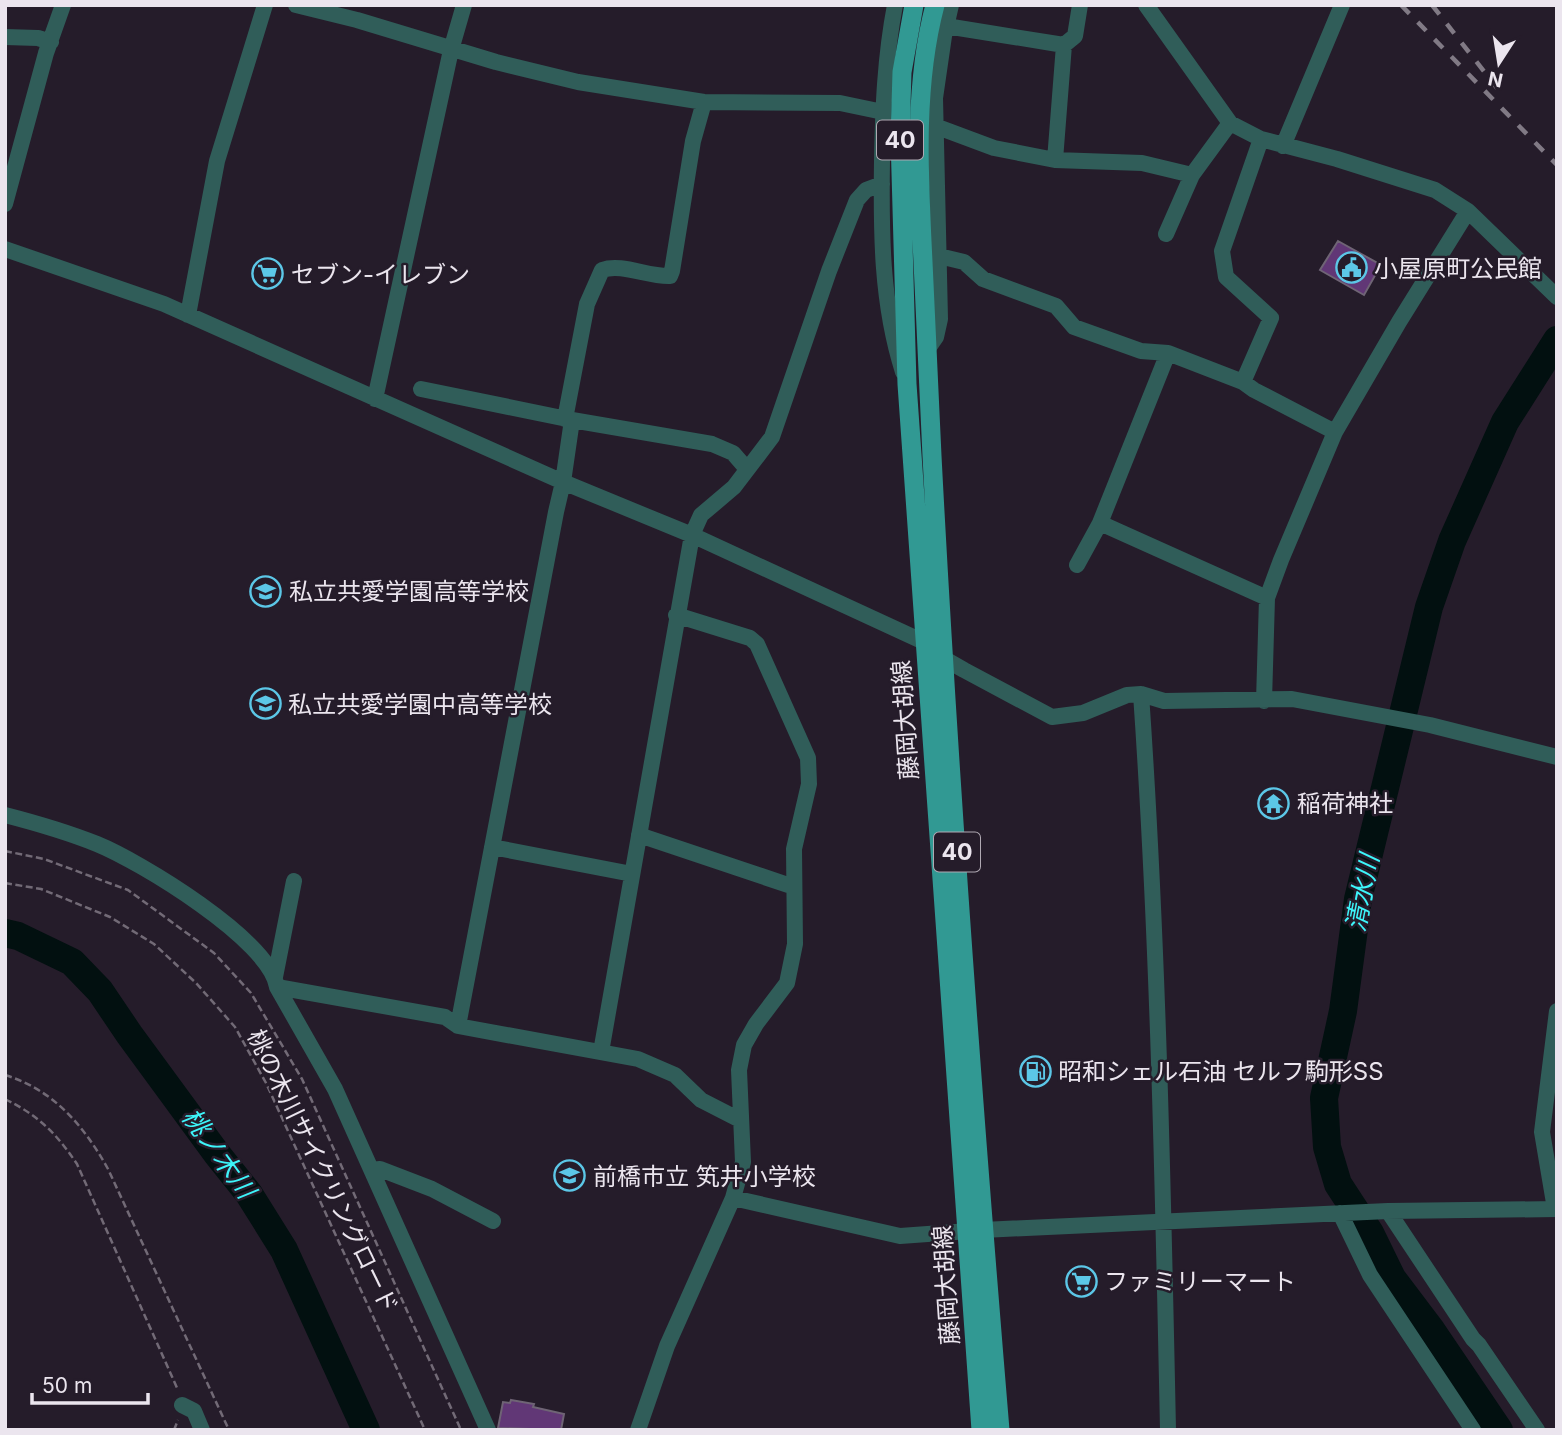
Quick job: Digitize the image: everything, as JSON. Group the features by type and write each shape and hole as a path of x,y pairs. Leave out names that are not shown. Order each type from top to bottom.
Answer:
{"main road":[{"name":"藤岡大胡線","path":"914,6 902,72 900,137 907,384 924,642 975,1231 1000,1430"},
{"name":"藤岡大胡線","path":"940,7 923,75 920,140 927,350 975,1231 981,1430"}],"street":[{"path":"5,204 11,152 62,5"},
{"path":"188,315 218,161 264,5"},
{"path":"296,5 356,20 451,50 578,82 704,102 840,103 883,112"},
{"path":"375,399 451,50 464,5"},
{"path":"895,5 889,33 883,112 882,184 886,301 894,343 907,384"},
{"path":"1055,160 1064,45 1075,36 1080,5"},
{"path":"1146,5 1230,123 1261,139 1337,159 1434,190 1468,211 1557,297"},
{"path":"1283,146 1342,5"},
{"path":"927,350 936,337 940,319 935,98 946,26 940,7"},
{"path":"946,26 1064,45"},
{"path":"5,37 37,38 51,42"},
{"path":"458,1026 563,482 569,420 587,304 601,270 610,267 655,276 670,276 694,141 704,102"},
{"path":"1166,234 1192,175 1230,123"},
{"path":"935,126 994,148 1055,160 1142,163 1192,175"},
{"path":"1243,382 1271,318 1226,277 1222,251 1261,139"},
{"path":"601,1052 692,535 701,514 734,487 772,437 857,200 866,190 882,184"},
{"path":"1264,701 1267,598 1281,560 1335,432 1468,211"},
{"path":"5,248 188,315 563,482 692,535 924,642 943,658 1052,717 1067,717 1127,695 1141,695 1164,701 1292,699 1430,725 1557,757"},
{"path":"939,261 964,262 983,279 1055,306 1073,327 1142,351 1168,353 1243,382 1335,432"},
{"path":"1077,565 1100,523 1168,353"},
{"path":"421,389 569,420 723,447 733,453 746,468"},
{"path":"1100,523 1267,598"},
{"path":"638,1430 667,1346 733,1198 743,1162 739,1070 744,1045 756,1024 787,983 795,944 794,849 809,784 808,758 753,640 676,615"},
{"path":"1141,695 1147,786 1163,1221 1168,1430"},
{"path":"5,815 98,845 136,864 223,922 257,952 328,1073 488,1430"},
{"path":"639,835 794,887"},
{"path":"492,847 632,874"},
{"path":"276,982 294,881"},
{"path":"276,982 445,1017 458,1026 638,1059 675,1075 701,1100 740,1119"},
{"path":"733,1198 900,1236 1388,1211 1556,1209 1542,1132 1554,1064 1557,1011"},
{"path":"372,1170 380,1169 432,1189 493,1221"},
{"path":"1388,1211 1536,1430"},
{"path":"1340,1213 1370,1275 1474,1430"},
{"path":"182,1405 194,1411 202,1430"}],"path":[{"path":"5,851 44,859 128,890 214,953 251,993 302,1079 461,1430"},
{"name":"桃の木川サイクリングロード","path":"5,883 41,890 110,917 154,944 196,983 235,1027 266,1083 425,1430"},
{"path":"5,1074 48,1096 73,1117 92,1140 229,1430"},
{"path":"5,1099 46,1125 62,1141 77,1164 181,1397 182,1405 174,1430"}],"building":[{"name":"小屋原町公民館","path":"1338,241 1381,265 1364,295 1320,270"},
{"path":"511,1400 564,1414 561,1430 498,1428 503,1402 510,1403"}],"waterway":[{"name":"清水川","path":"1499,1430 1432,1331 1392,1278 1370,1233 1338,1184 1327,1147 1324,1098 1343,1011 1358,899 1429,607 1452,541 1505,422 1557,340"},
{"name":"桃ノ木川","path":"5,933 18,936 72,962 100,991 217,1154 249,1194 284,1250 366,1430"}],"railway":[{"path":"1401,5 1557,165"},
{"path":"1432,5 1497,88"}],"place":[{"name":"小屋原町公民館","path":"1351,268"},
{"name":"セブン-イレブン","path":"268,274"},
{"name":"私立共愛学園高等学校","path":"266,591"},
{"name":"私立共愛学園中高等学校","path":"265,704"},
{"name":"稲荷神社","path":"1274,803"},
{"name":"昭和シェル石油 セルフ駒形SS","path":"1035,1071"},
{"name":"前橋市立 笂井小学校","path":"570,1176"},
{"name":"ファミリーマート","path":"1081,1281"}]}
